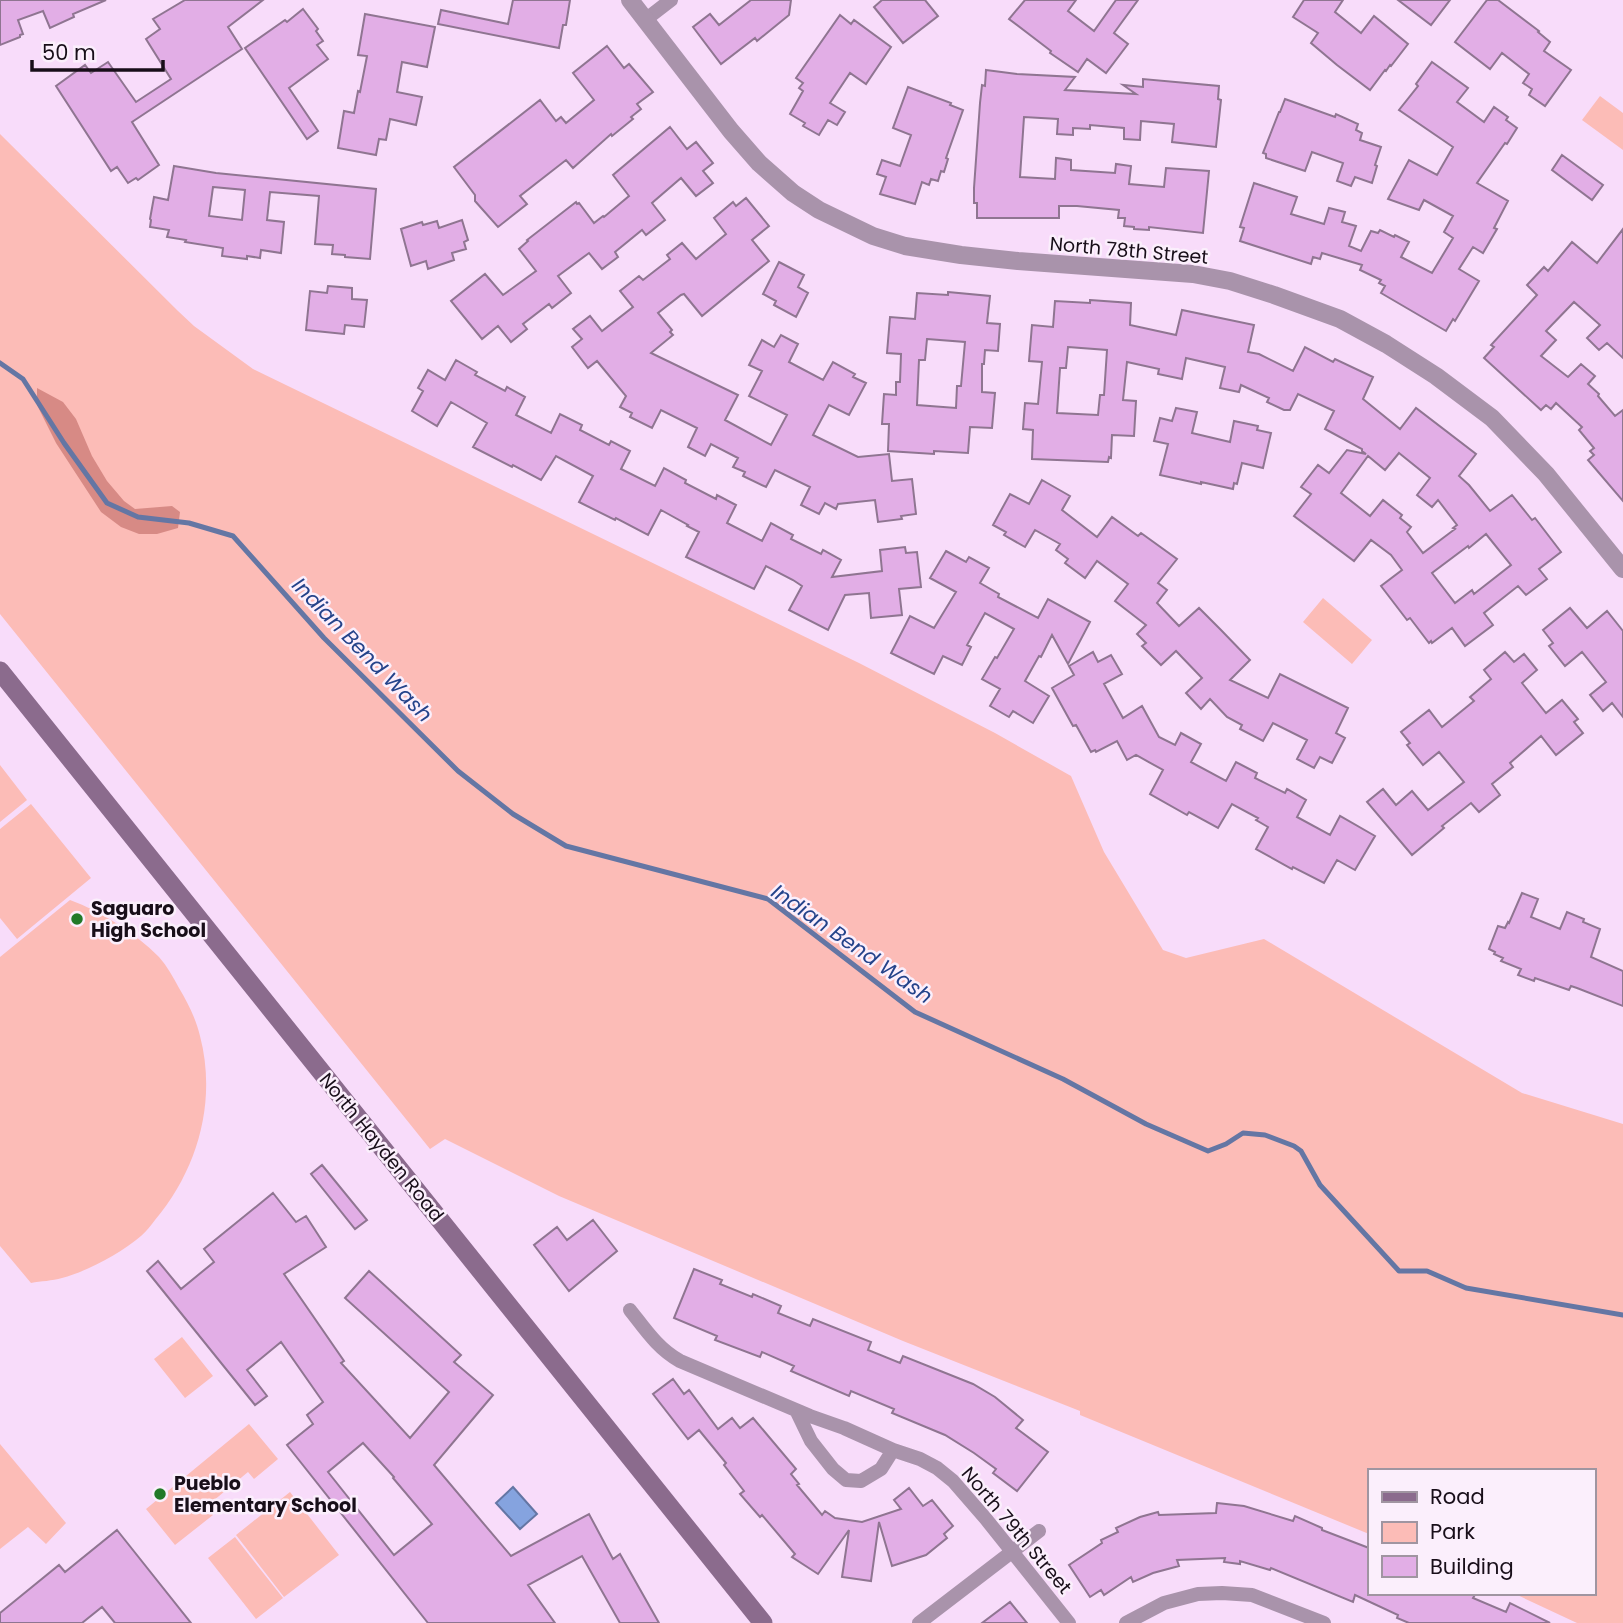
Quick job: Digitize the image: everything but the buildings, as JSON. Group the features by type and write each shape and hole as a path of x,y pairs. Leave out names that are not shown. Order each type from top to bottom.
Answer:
{"main road":[{"name":"North Hayden Road","path":"0,671 763,1623"}],"street":[{"name":"North 78th Street","path":"630,0 759,163 793,193 819,210 873,236 905,246 1018,261 1194,274 1230,281 1340,319 1436,376 1492,418 1546,474 1623,569"},
{"path":"645,20 671,0"},
{"name":"North 79th Street","path":"630,1310 657,1343 680,1361 929,1463 953,1481 1069,1623"},
{"path":"796,1410 811,1441 833,1469 846,1480 862,1481 881,1469 893,1450"},
{"path":"919,1623 1039,1531"},
{"path":"1126,1623 1164,1603 1198,1594 1222,1593 1252,1595 1324,1623"}],"green space":[{"path":"1600,96 1623,113 1623,150 1582,120"},
{"path":"0,134 194,326 253,369 859,663 995,733 1071,776 1104,852 1163,950 1186,958 1264,939 1522,1093 1623,1124 1623,1623 1577,1623 1517,1595 1595,1595 1595,1469 1368,1469 1368,1534 1080,1415 1080,1411 903,1341 559,1196 445,1139 430,1149 0,614"},
{"path":"1323,598 1372,640 1352,664 1303,622"},
{"path":"0,765 27,800 0,822"},
{"path":"31,804 91,878 17,939 0,918 0,829"},
{"name":"Saguaro High School","path":"70,900 94,910 128,931 159,957 167,968 189,1005 200,1036 205,1060 205,1109 193,1157 183,1179 145,1232 114,1255 82,1271 58,1279 31,1283 0,1246 0,957"},
{"path":"182,1337 213,1376 185,1398 154,1359"},
{"path":"249,1424 278,1459 254,1479 248,1472 207,1506 213,1515 175,1545 146,1509"},
{"path":"0,1444 66,1523 46,1544 28,1527 0,1549"},
{"path":"290,1492 339,1555 284,1597 236,1535"},
{"path":"235,1537 283,1598 256,1619 208,1558"}],"shaded area":[{"path":"37,388 63,402 76,419 92,456 107,481 124,501 135,509 172,506 180,512 178,528 157,534 139,534 121,527 101,512 56,443 37,405"}],"water":[{"path":"513,1487 537,1514 520,1529 496,1503"}],"waterway":[{"name":"Indian Bend Wash","path":"0,363 23,379 107,503 138,517 189,523 233,536 324,638 458,771 513,814 566,846 768,899 915,1012 1063,1079 1146,1124 1208,1151 1243,1133 1265,1135 1294,1146 1301,1151 1320,1185 1399,1271 1427,1271 1466,1288 1623,1315"}],"place":[{"name":"Saguaro High School","path":"77,919"},
{"name":"Pueblo Elementary School","path":"160,1494"}]}
